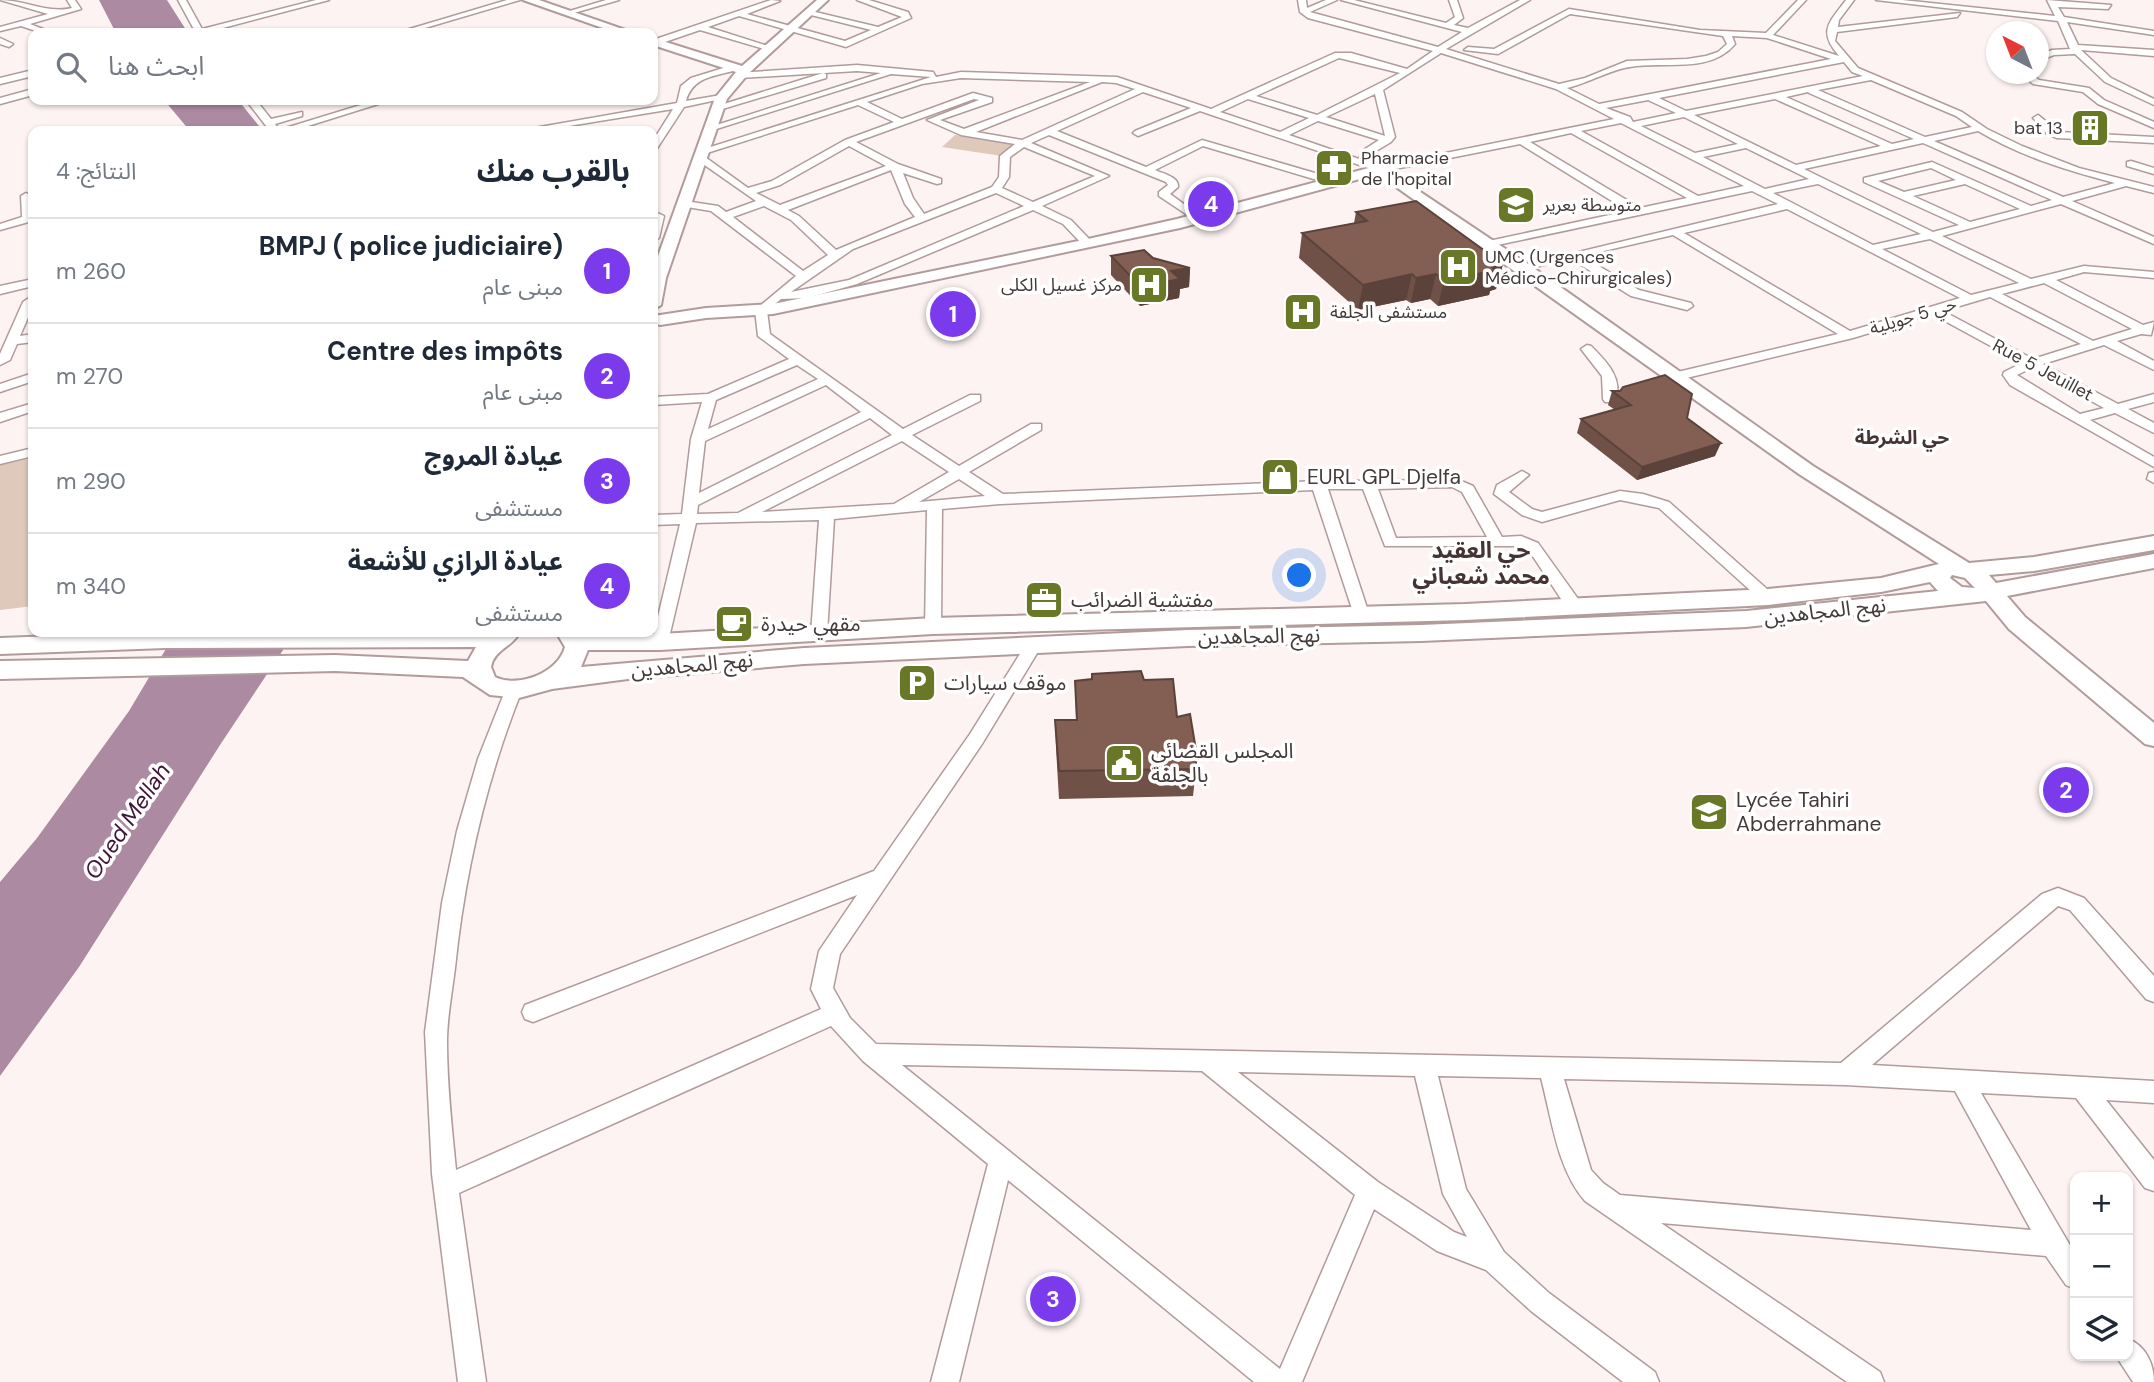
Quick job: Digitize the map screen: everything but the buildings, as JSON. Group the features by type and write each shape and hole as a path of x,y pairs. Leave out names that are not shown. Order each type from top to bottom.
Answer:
{"main road":[{"path":"528,0 613,28"},
{"path":"658,278 719,103 739,71 823,0"},
{"path":"658,43 739,71"},
{"path":"658,314 706,313 771,305 1088,244 1380,169 1869,512 1979,577 1980,592"},
{"path":"1869,512 1949,589 1980,592 2154,737"},
{"name":"نهج المجاهدين","path":"572,637 660,642 933,626 1575,607 1768,597 1881,586 1937,575 1951,568 1965,570 2034,564 2154,543"},
{"name":"نهج المجاهدين","path":"513,690 551,680 710,662 1188,638 1660,624 1792,616 1980,592 2154,561"},
{"path":"0,646 373,637"},
{"path":"484,680 479,671 480,660 503,637"},
{"path":"551,680 572,662 576,651 572,637"},
{"path":"0,670 335,663 468,670 491,685 513,690"}],"street":[{"path":"4,0 55,15"},
{"path":"0,29 79,8 71,0"},
{"path":"182,0 197,28"},
{"path":"215,28 325,0"},
{"path":"418,28 516,0"},
{"path":"567,13 615,0"},
{"path":"739,14 842,44 907,16 861,0"},
{"path":"1302,0 1304,12"},
{"path":"1304,12 1333,0"},
{"path":"1345,0 1469,31"},
{"path":"1364,5 1375,0"},
{"path":"1440,0 1453,1 1459,18 1447,26"},
{"path":"1279,136 1378,89 1469,31 1526,0"},
{"path":"1768,36 1802,0"},
{"path":"1850,0 1839,13 1831,35 1845,61 1868,78 1959,114 1980,128 2048,160 2124,184 2154,190"},
{"path":"1880,0 2061,19 2154,33"},
{"path":"658,41 776,1"},
{"path":"1917,2 1923,19"},
{"path":"2052,2 2108,7"},
{"path":"2052,2 2074,49 2092,71 2154,102"},
{"path":"1443,47 1482,53 1495,52 1569,11 1727,35 1768,36 1845,61"},
{"path":"810,12 879,30"},
{"path":"1304,12 1443,47 1559,87 1601,106 1970,299"},
{"path":"1784,40 1923,19 1992,12"},
{"path":"0,17 33,28"},
{"path":"699,27 768,49"},
{"path":"1559,87 1588,80 1627,64 1686,62 1721,54 1731,44 1727,35"},
{"path":"2049,54 2074,49 2154,53"},
{"path":"1210,113 1338,55 1351,55 1408,72"},
{"path":"1601,106 1845,61"},
{"path":"658,133 681,104 690,83 739,71 849,69 896,71 940,77 978,75 1107,79 1380,169 1572,130 1686,115 1868,78"},
{"path":"561,126 681,104 719,103 849,69"},
{"path":"710,130 896,71"},
{"path":"0,81 28,74"},
{"path":"702,155 940,77 953,85"},
{"path":"964,133 1107,79"},
{"path":"1740,80 1890,147"},
{"path":"2048,84 2086,90 2101,102 2154,125"},
{"path":"1000,499 902,435 797,360 764,336 761,328 771,305 803,276 869,237 996,189 1004,177 1003,163 1006,156 1023,143 1142,89"},
{"path":"1363,163 1366,153 1390,137 1378,89"},
{"path":"1812,91 2154,241"},
{"path":"0,101 28,93"},
{"path":"747,192 776,183 848,142 902,122 928,117 989,100 968,93 928,117"},
{"path":"1248,96 1388,139"},
{"path":"1650,97 2029,283"},
{"path":"859,102 902,122"},
{"path":"255,105 271,126"},
{"path":"275,126 335,105"},
{"path":"300,126 369,105"},
{"path":"1138,133 1198,109"},
{"path":"928,117 964,133 1023,143 1104,176"},
{"path":"2038,118 2050,132 2057,135 2154,141"},
{"path":"1231,128 1242,123"},
{"path":"1794,167 1980,128"},
{"path":"1572,130 1696,199"},
{"path":"1047,131 1175,183 1163,194 1195,217"},
{"path":"1145,171 1172,160 1221,133"},
{"path":"1522,141 1638,212"},
{"path":"848,142 894,166 937,181"},
{"path":"1202,143 1256,157 1321,178 1327,183"},
{"path":"1696,156 1747,145"},
{"path":"702,155 747,192 803,224 835,256"},
{"path":"1968,225 1868,180 1928,164 2029,209"},
{"path":"2130,164 2154,171"},
{"path":"771,305 853,282 1129,165"},
{"path":"780,209 894,166"},
{"path":"894,166 904,184 906,201 921,217"},
{"path":"1488,244 1696,199 1820,180"},
{"path":"1902,196 1968,180"},
{"path":"1873,248 1933,236 2124,184"},
{"path":"996,189 1067,222 1088,244"},
{"path":"0,227 28,219 26,196"},
{"path":"725,216 762,202"},
{"path":"685,204 709,206 803,276"},
{"path":"1522,267 1789,205"},
{"path":"1673,230 1849,335"},
{"path":"1572,255 1635,293 1687,306"},
{"name":"حي 5 جويلية","path":"1674,377 1849,335 2045,279 2097,268 2150,274"},
{"path":"2150,274 2154,290"},
{"path":"2045,279 2150,331"},
{"path":"0,290 28,284"},
{"path":"1990,293 2154,366"},
{"path":"0,361 5,357 28,304"},
{"name":"Rue 5 Jeuillet","path":"1933,310 2154,429"},
{"path":"2150,331 2030,364 2011,372 2011,379 2154,463"},
{"path":"12,341 28,339"},
{"path":"1587,349 1608,372 1612,383 1610,399"},
{"path":"658,401 710,398 797,360"},
{"path":"0,388 28,379"},
{"path":"698,439 827,380"},
{"path":"660,642 690,511 698,439 710,398"},
{"path":"737,519 975,398"},
{"path":"2078,419 2154,398"},
{"path":"0,418 28,409"},
{"path":"658,519 690,511 871,412"},
{"path":"895,510 1036,427"},
{"path":"0,460 28,453"},
{"path":"1522,475 1502,488 1501,494 1534,516 1552,516 1620,495 1643,498 1664,505 1768,597"},
{"path":"690,511 737,519 895,510 1000,499 1320,485 1454,483 1468,489 1497,542"},
{"path":"1369,484 1390,543 1521,541 1533,546 1575,607"},
{"path":"1320,485 1362,614"},
{"path":"933,626 935,506"},
{"path":"819,634 827,515"},
{"path":"1034,645 976,739 830,951 822,989 842,1025 871,1054 1275,1382"},
{"path":"472,1382 447,1186 436,1048 448,928 467,826 494,734 513,690"},
{"path":"533,1012 878,878"},
{"path":"1845,1074 2049,900 2059,897 2077,904 2154,992"},
{"path":"447,1186 835,1013"},
{"path":"871,1054 1845,1074 2154,1092"},
{"path":"1205,1060 1369,1191 1446,1242 1495,1261"},
{"path":"1424,1064 1455,1194 1495,1261 1541,1301 1645,1382"},
{"path":"1549,1067 1581,1179 1612,1207 1870,1382"},
{"path":"1961,1080 2053,1244 2070,1269"},
{"path":"2081,1087 2154,1180"},
{"path":"945,1382 1001,1159"},
{"path":"1288,1382 1369,1191"},
{"path":"1612,1207 2053,1244"},
{"path":"2133,1359 2149,1382"}],"shaded area":[{"path":"955,135 1014,144 1002,156 942,147"},
{"path":"28,459 28,607 0,610 0,465"}],"water":[{"path":"99,0 167,0 185,28 113,28"},
{"path":"168,105 242,105 259,126 186,126"},
{"name":"Oued Mellah","path":"173,637 292,637 79,967 0,1076 0,882 37,838 129,711"}],"place":[{"name":"bat 13","path":"2090,128"},
{"name":"Pharmacie de l'hopital","path":"1334,168"},
{"name":"عيادة الرازي للأشعة","path":"1211,204"},
{"name":"متوسطة بعرير","path":"1516,205"},
{"name":"UMC (Urgences Médico-Chirurgicales)","path":"1458,267"},
{"name":"مركز غسيل الكلى","path":"1149,285"},
{"name":"مستشفى الجلفة","path":"1303,312"},
{"name":"BMPJ ( police judiciaire)","path":"953,314"},
{"name":"EURL GPL Djelfa","path":"1280,477"},
{"name":"مفتشية الضرائب","path":"1044,600"},
{"name":"مقهي حيدرة","path":"734,624"},
{"name":"موقف سيارات","path":"917,683"},
{"name":"المجلس القضائي بالجلفة","path":"1124,763"},
{"name":"Centre des impôts","path":"2066,790"},
{"name":"Lycée Tahiri Abderrahmane","path":"1709,812"},
{"name":"عيادة المروج","path":"1053,1299"}],"district":[{"name":"حي الشرطة","path":"1902,437"},
{"name":"حي العقيد محمد شعباني","path":"1481,563"}]}
